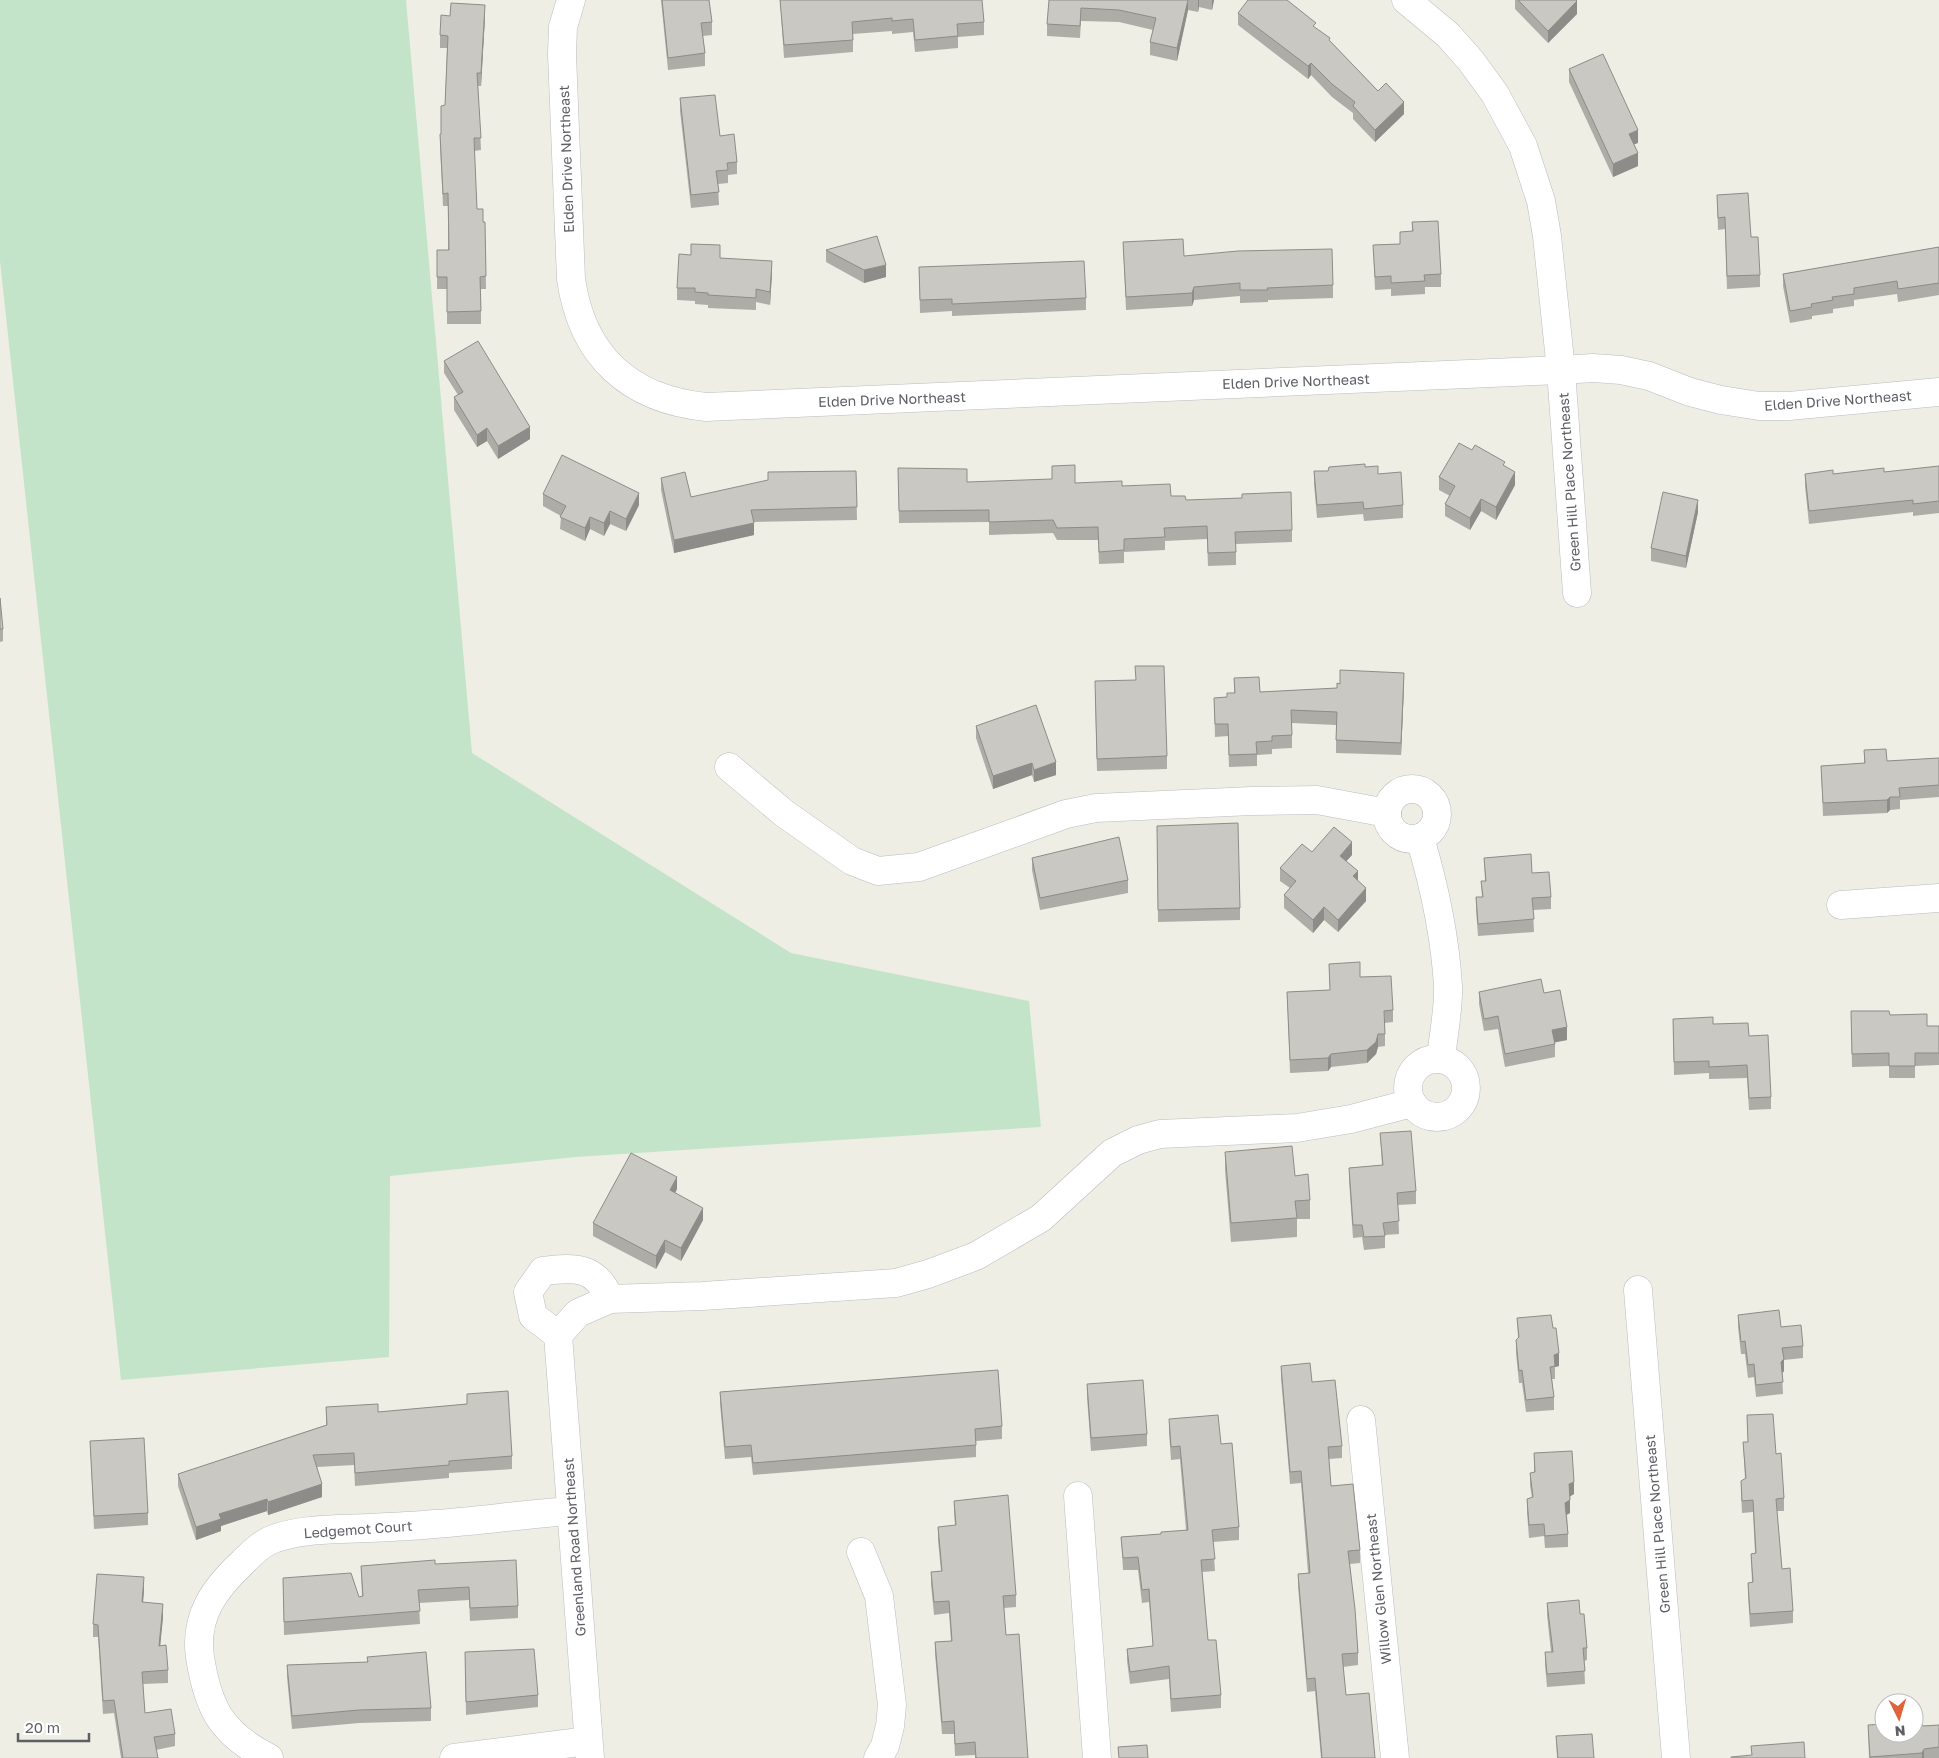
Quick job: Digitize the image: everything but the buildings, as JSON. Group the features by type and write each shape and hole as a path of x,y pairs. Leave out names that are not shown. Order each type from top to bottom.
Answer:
{"street":[{"name":"Elden Drive Northeast","path":"571,0 564,27 562,54 574,300 586,333 604,360 631,383 662,399 706,407 1593,368 1621,370 1649,376 1690,392 1758,406 1789,406 1939,392"},
{"path":"1406,0 1448,35 1471,61 1496,94 1523,146 1541,201 1547,236 1561,370"},
{"name":"Green Hill Place Northeast","path":"1561,370 1577,593"},
{"path":"728,767 785,814 852,861 878,871 919,867 1066,814 1096,808 1316,800 1387,813"},
{"path":"1413,790 1423,792 1430,798 1436,806 1437,815 1435,825 1429,833 1420,838 1411,839 1401,837 1394,831 1389,823 1387,813 1395,796 1404,791 1413,790"},
{"path":"1420,838 1427,862 1443,941 1448,988 1441,1059"},
{"path":"1841,905 1939,898"},
{"path":"1430,1059 1441,1059 1451,1062 1462,1074 1467,1089 1465,1099 1450,1114 1439,1117 1428,1116 1419,1111 1412,1103 1408,1092 1408,1082 1420,1064 1430,1059"},
{"path":"610,1299 604,1286 592,1273 570,1268 543,1272 528,1292 533,1316 558,1335 578,1313 610,1299 703,1296 896,1283 928,1274 976,1256 1041,1218 1112,1153 1138,1140 1160,1134 1297,1128 1351,1119 1412,1103"},
{"name":"Green Hill Place Northeast","path":"1638,1290 1676,1758"},
{"name":"Greenland Road Northeast","path":"558,1335 589,1750"},
{"name":"Willow Glen Northeast","path":"1361,1420 1395,1758"},
{"path":"1078,1496 1096,1758"},
{"name":"Ledgemot Court","path":"269,1758 243,1743 224,1726 213,1707 204,1682 199,1652 200,1626 210,1599 228,1576 256,1549 276,1538 309,1531 435,1524 571,1511"},
{"path":"861,1552 879,1596 892,1705 890,1726 878,1758"},
{"path":"454,1758 589,1750"}],"green space":[{"path":"0,0 406,0 472,753 791,953 1029,1001 1041,1127 576,1157 390,1176 389,1357 121,1380 0,261"}]}
